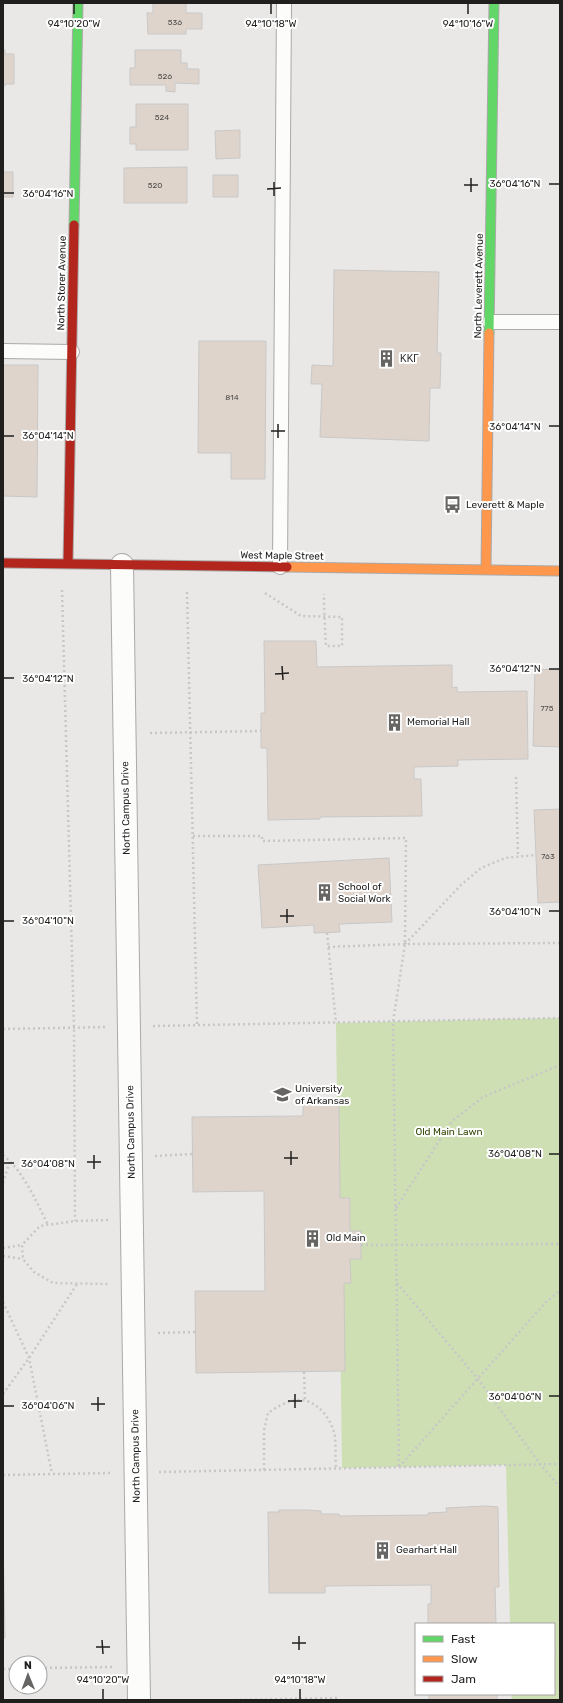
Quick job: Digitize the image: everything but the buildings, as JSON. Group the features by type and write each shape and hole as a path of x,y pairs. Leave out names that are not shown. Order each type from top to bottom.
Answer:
{"street":[{"name":"North Storer Avenue","path":"68,564 78,3"},
{"name":"North Leverett Avenue","path":"486,570 494,3"},
{"name":"West Maple Street","path":"3,563 560,570"},
{"name":"North Campus Drive","path":"122,565 139,1700"}],"lane":[{"path":"280,567 284,3"},
{"path":"490,322 560,322"},
{"path":"3,351 72,352"}],"path":[{"path":"62,590 74,1028 75,1221"},
{"path":"187,592 197,1025"},
{"path":"265,593 301,616 325,617 342,617 342,646 326,646 325,617 324,594"},
{"path":"125,734 261,731"},
{"path":"516,777 518,856"},
{"path":"193,836 262,836 262,840 406,838 405,944 393,1022 399,1467"},
{"path":"405,944 461,885 481,868 505,858 535,855"},
{"path":"327,933 336,1023"},
{"path":"328,947 405,944 560,943"},
{"path":"3,1029 560,1018"},
{"path":"396,1208 452,1120 483,1097 560,1065"},
{"path":"131,1156 193,1154"},
{"path":"3,1155 10,1161 32,1194 48,1225"},
{"path":"3,1183 10,1161"},
{"path":"3,1248 22,1245 40,1226 75,1221 132,1220"},
{"path":"361,1245 560,1244"},
{"path":"22,1245 22,1259"},
{"path":"3,1256 22,1259 34,1272 53,1283 133,1284"},
{"path":"396,1283 478,1378 540,1464 560,1487"},
{"path":"3,1394 29,1358 77,1284"},
{"path":"399,1467 547,1301 560,1291"},
{"path":"3,1302 29,1358 52,1474"},
{"path":"134,1333 196,1332"},
{"path":"304,1372 305,1401"},
{"path":"264,1470 264,1430 268,1413 283,1404 300,1400 316,1404 326,1417 335,1436 336,1468"},
{"path":"3,1474 560,1464"},
{"path":"48,1668 139,1666"},
{"path":"235,1700 340,1698"}],"green space":[{"name":"Old Main Lawn","path":"560,1018 560,1700 512,1700 511,1695 555,1695 555,1623 510,1623 506,1465 342,1468 336,1023"}],"traffic: fast":[{"path":"74,225 78,3"},
{"path":"489,333 494,3"}],"traffic: slow":[{"path":"486,569 489,333"},
{"path":"287,567 560,571"}],"traffic: jam":[{"path":"68,564 74,225"},
{"path":"3,563 287,567"}],"place":[{"name":"ΚΚΓ","path":"387,359"},
{"name":"Leverett & Maple","path":"453,505"},
{"name":"Memorial Hall","path":"394,722"},
{"name":"School of Social Work","path":"325,893"},
{"name":"University of Arkansas","path":"282,1095"},
{"name":"Old Main","path":"313,1238"},
{"name":"Gearhart Hall","path":"383,1550"}]}
